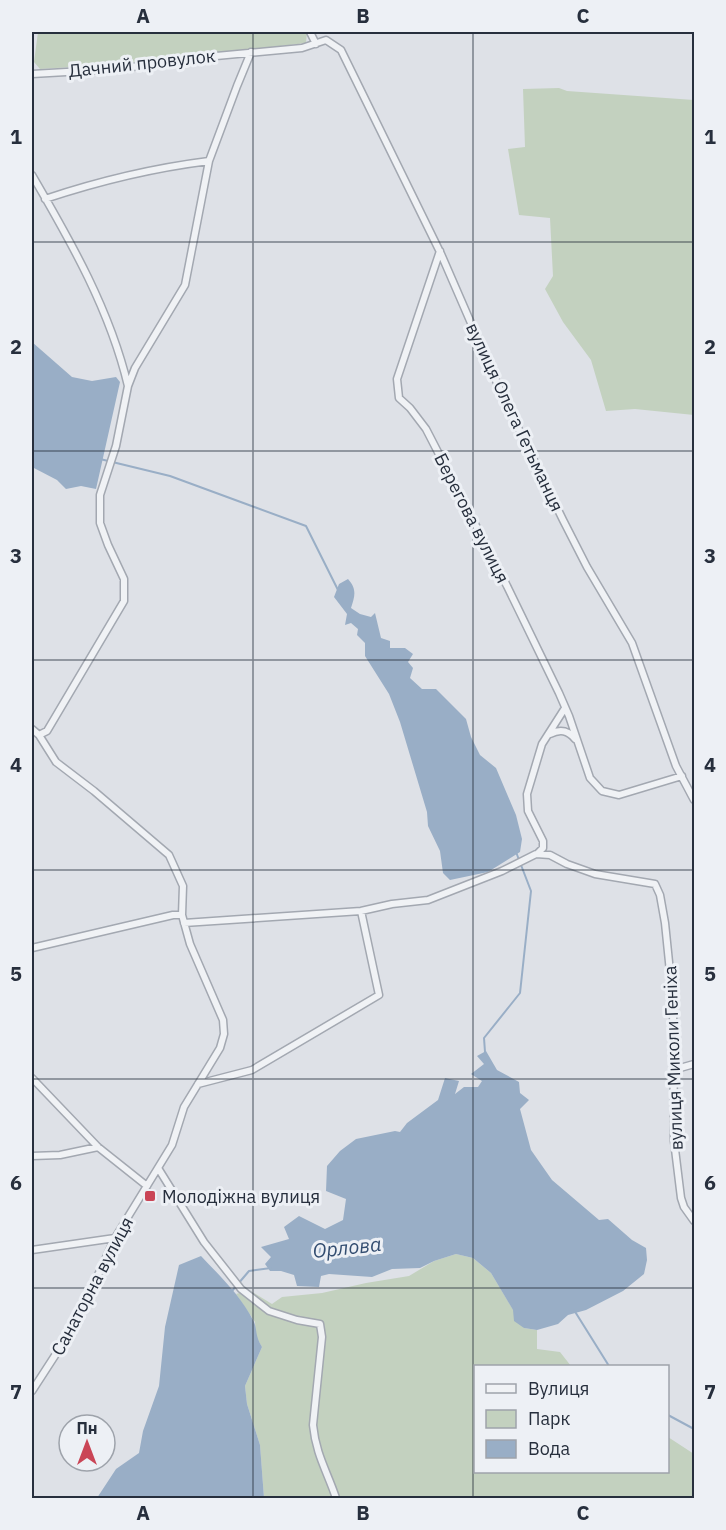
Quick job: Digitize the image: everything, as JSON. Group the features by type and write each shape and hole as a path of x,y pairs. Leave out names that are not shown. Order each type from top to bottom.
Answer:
{"street":[{"path":"310,32 316,45"},
{"name":"Дачний провулок","path":"32,74 118,69 275,51 316,45 326,40"},
{"name":"вулиця Олега Гетьманця","path":"326,40 341,50 440,251 504,399 563,520 587,567 632,644 672,755 694,800"},
{"path":"39,735 47,731 122,608 126,586 102,532 99,504 116,446 128,386 135,368 185,285 209,161 251,52"},
{"path":"45,199 95,183 156,168 209,161"},
{"path":"32,175 79,258 93,288 120,352 128,386"},
{"name":"Берегова вулиця","path":"440,251 399,372 396,384 399,398 426,429 507,586 566,708 585,769 595,785 602,791 619,795 682,776"},
{"path":"184,924 361,911 392,904 428,900 502,871 536,854 542,850 543,841 528,811 527,794 540,750 566,708"},
{"path":"32,729 39,735 56,762 169,855 183,886 182,915 190,944 224,1020 220,1048 198,1084"},
{"path":"549,734 562,730 570,733 575,739"},
{"name":"вулиця Миколи Геніха","path":"536,854 550,855 595,874 650,882 655,884 660,892 673,1001 674,1141 681,1198 694,1221"},
{"path":"198,1084 252,1070 378,995 361,911"},
{"path":"32,948 173,915 182,915"},
{"path":"673,1070 694,1064"},
{"path":"32,1078 98,1147 147,1186"},
{"name":"Санаторна вулиця","path":"32,1391 76,1323 115,1238 172,1145 184,1107 198,1084"},
{"path":"32,1156 60,1155 98,1147"},
{"path":"158,1168 204,1242 241,1288 269,1311 297,1320 320,1324 322,1337 314,1437 318,1455 336,1498"},
{"path":"32,1250 115,1238"}],"green space":[{"path":"38,32 307,32 306,43 137,63 40,69 34,62"},
{"path":"559,88 567,91 694,100 694,415 635,409 606,411 591,360 563,322 545,289 553,276 550,218 519,215 508,149 525,147 523,89"},
{"path":"456,1254 473,1258 491,1273 524,1328 537,1330 537,1349 560,1352 570,1365 474,1365 474,1473 669,1473 669,1438 694,1454 694,1498 264,1498 260,1445 247,1404 245,1386 262,1347 256,1337 255,1322 236,1294 249,1290 272,1304 282,1297 322,1293 409,1276 434,1261"}],"water":[{"path":"32,342 72,377 92,381 116,377 120,382 96,489 81,486 66,489 57,480 32,467"},
{"path":"348,579 353,586 354,593 351,608 371,617 375,613 381,638 390,641 390,648 405,648 413,654 408,662 413,668 410,678 422,689 436,689 466,719 471,737 480,755 496,768 516,815 522,839 520,852 488,872 450,880 443,873 440,851 428,826 427,812 400,722 389,694 365,656 365,643 357,635 358,629 351,623 345,625 347,614 334,597 339,584"},
{"path":"486,1051 497,1070 519,1082 520,1093 529,1100 520,1109 531,1150 552,1180 599,1220 608,1219 632,1240 646,1248 647,1260 644,1274 623,1291 586,1310 568,1315 558,1324 537,1330 524,1328 514,1321 513,1310 491,1273 473,1258 456,1254 420,1268 392,1269 372,1277 329,1274 321,1276 319,1287 297,1286 294,1275 281,1271 270,1271 265,1264 271,1257 261,1247 289,1239 284,1227 299,1216 325,1229 343,1220 346,1199 326,1191 327,1166 340,1151 356,1139 400,1132 407,1123 438,1100 445,1078 459,1081 455,1094 464,1087 478,1087 482,1081 471,1074 484,1064 477,1056"},
{"path":"201,1256 229,1286 254,1323 262,1347 245,1386 247,1404 260,1445 264,1498 97,1498 113,1473 117,1473 117,1468 139,1453 143,1431 159,1386 165,1327 179,1265"}],"waterway":[{"path":"100,459 170,476 306,526 338,590"},
{"path":"485,1052 484,1038 520,993 531,891 516,852"},
{"name":"Орлова","path":"232,1291 249,1271 271,1268"},
{"name":"Орлова","path":"574,1310 608,1365"},
{"name":"Орлова","path":"669,1416 694,1429"}],"place":[{"name":"Молодіжна вулиця","path":"150,1196"}]}
